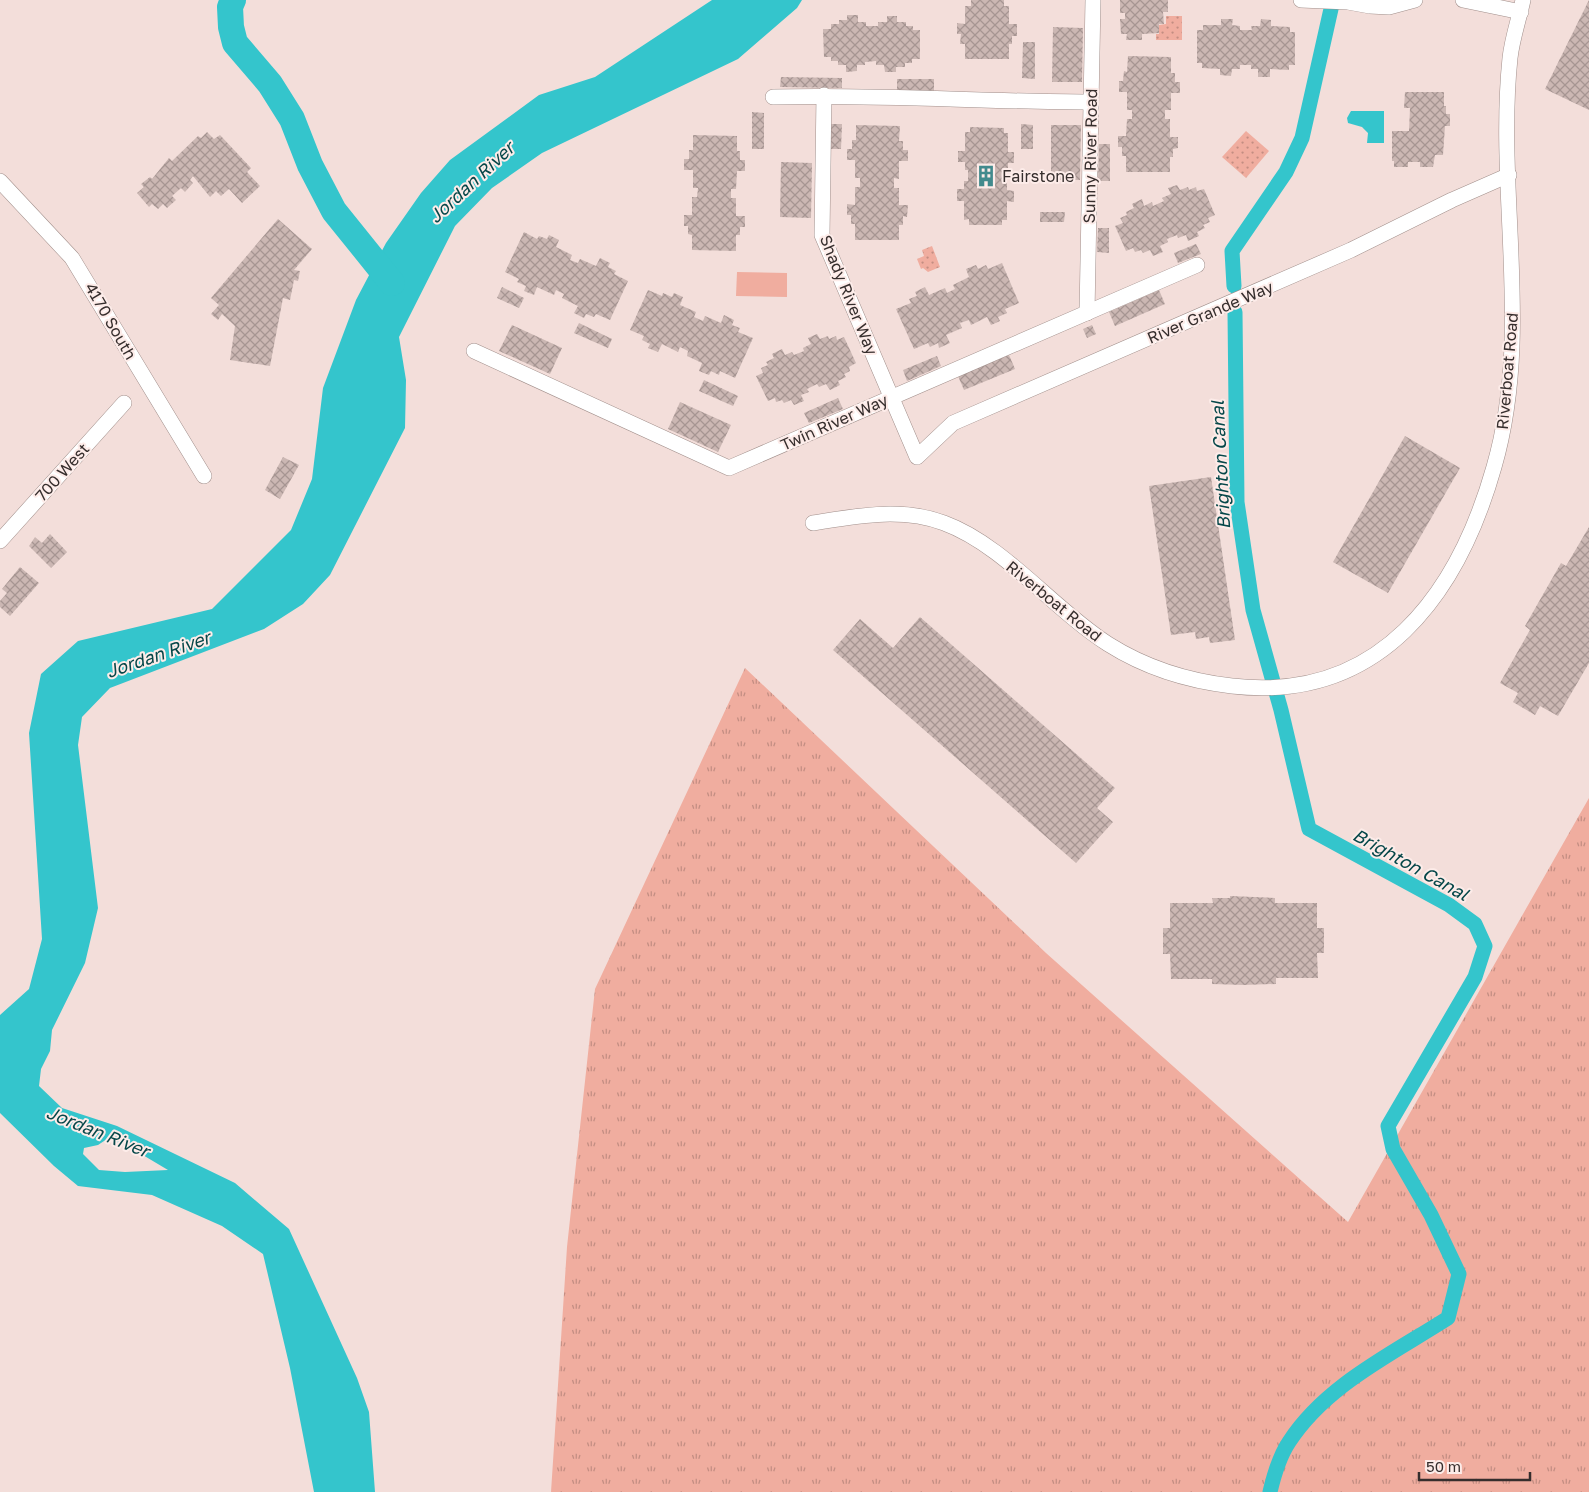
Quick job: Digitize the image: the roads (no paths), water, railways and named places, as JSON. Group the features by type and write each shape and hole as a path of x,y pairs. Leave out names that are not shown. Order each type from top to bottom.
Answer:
{"street":[{"name":"Sunny River Road","path":"1087,313 1093,0"},
{"path":"1304,1 1348,2 1389,7 1415,0"},
{"path":"1464,0 1522,6"},
{"name":"Riverboat Road","path":"813,523 896,513 945,523 979,541 995,553 1094,635 1142,663 1175,676 1206,683 1260,688 1287,687 1341,673 1372,658 1388,647 1423,612 1438,593 1463,550 1495,466 1502,433 1509,390 1512,347 1509,175 1506,142 1508,80 1510,54 1522,6"},
{"path":"773,97 824,95 948,100 1091,102"},
{"name":"Shady River Way","path":"824,95 822,235 917,456"},
{"name":"River Grande Way","path":"917,456 953,423 1351,250 1452,200 1509,175"},
{"name":"4170 South","path":"0,180 72,258 204,476"},
{"name":"Twin River Way","path":"474,351 729,468 1197,265"},
{"name":"700 West","path":"0,541 124,403"}],"water":[{"name":"Jordan River","path":"712,0 802,0 797,8 738,59 542,153 492,188 455,226 399,337 406,380 405,428 330,575 303,604 264,629 110,688 82,717 78,745 98,908 85,963 52,1030 50,1051 41,1069 39,1086 62,1108 117,1126 235,1183 289,1229 357,1378 369,1412 375,1492 314,1492 290,1368 263,1254 222,1226 152,1195 78,1186 54,1166 0,1113 0,1015 29,989 42,939 29,733 41,674 78,641 212,609 291,530 312,479 323,388 356,300 386,243 421,193 450,160 539,95 595,77","holes":["107,1139 126,1145 168,1170 125,1172 99,1170 83,1154 84,1148 98,1145"]},
{"path":"1351,111 1384,111 1384,143 1367,143 1368,133 1362,127 1348,123 1347,118"}],"waterway":[{"path":"233,0 230,7 231,27 235,43 270,84 292,119 310,165 334,211 392,283"},
{"name":"Brighton Canal","path":"1234,286 1232,251 1286,172 1302,138 1333,0"},
{"name":"Brighton Canal","path":"1235,312 1237,502 1253,610 1281,710 1309,829 1449,905 1475,924 1485,946 1475,977 1388,1126 1393,1149 1431,1215 1459,1274 1448,1318 1361,1372 1322,1404 1304,1422 1285,1448 1277,1466 1270,1492"}],"place":[{"name":"Fairstone","path":"986,176"}]}
